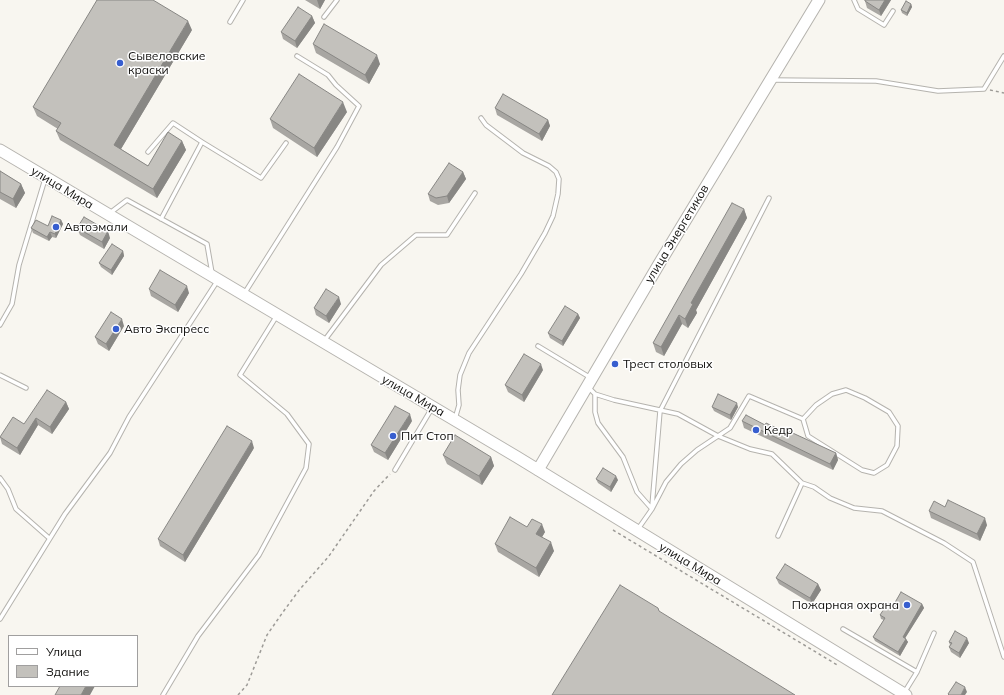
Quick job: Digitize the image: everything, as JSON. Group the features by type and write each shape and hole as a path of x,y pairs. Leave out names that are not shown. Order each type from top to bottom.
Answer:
{"main road":[{"name":"улица Энергетиков","path":"538,470 591,386 770,80 819,0"},
{"name":"улица Мира","path":"0,150 455,420 905,694"}],"lane":[{"path":"230,22 243,0"},
{"path":"324,17 337,0"},
{"path":"854,0 858,9 884,26 893,11"},
{"path":"244,294 337,147 359,106 336,85 328,75 297,56"},
{"path":"770,80 876,82 938,91 984,89 1004,56"},
{"path":"455,420 459,405 458,390 460,375 469,353 521,274 545,233 553,216 558,194 559,179 556,172 549,166 523,154 486,125 481,118"},
{"path":"148,152 173,123 261,178 286,143"},
{"path":"161,219 202,142"},
{"path":"0,325 12,304 19,265 46,178"},
{"path":"323,342 381,265 416,235 447,235 475,193"},
{"path":"652,509 660,411 769,198"},
{"path":"0,619 49,538 110,453 129,417 216,278 207,244 127,200 107,214"},
{"path":"163,695 198,636 259,554 306,468 309,444 287,414 240,376 278,314"},
{"path":"538,346 591,386 614,400 678,414 718,436 750,449 772,454 802,483 814,487 830,498 854,508 882,511 944,543 973,562 1004,657"},
{"path":"0,375 26,388"},
{"path":"591,386 598,423 623,458 637,492 652,509"},
{"path":"846,390 865,398 889,412 898,426 897,446 887,465 874,473 862,470 808,436 803,419 816,405 827,397 846,390"},
{"path":"637,531 652,509 666,482 681,464 697,450 730,428 749,396 803,419"},
{"path":"395,470 433,407"},
{"path":"0,478 8,489 16,509 49,538"},
{"path":"778,536 802,483"},
{"path":"843,629 917,672"},
{"path":"905,694 917,672 934,633"}],"path":[{"path":"984,89 1004,93"},
{"path":"238,695 247,685 267,635 283,612 300,589 329,556 374,491 395,470"},
{"path":"613,530 841,668"}],"building":[{"name":"Сывеловские краски","path":"97,0 153,0 188,21 114,145 148,166 168,132 182,141 153,189 56,131 61,123 33,107"},
{"path":"865,0 885,0 879,10"},
{"path":"906,1 911,4 907,13 901,10"},
{"path":"298,7 312,16 295,41 281,32"},
{"path":"324,24 377,55 365,75 313,44"},
{"path":"299,74 343,102 314,148 270,119"},
{"path":"503,94 548,120 539,134 495,108"},
{"path":"449,163 463,172 447,196 436,198 428,194"},
{"path":"0,171 21,184 13,199 0,192"},
{"path":"732,203 744,209 691,303 693,304 685,319 679,315 661,347 653,343"},
{"path":"52,216 61,220 55,234 50,232 47,237 31,228 36,220 48,226"},
{"path":"84,217 108,231 102,242 77,228"},
{"path":"112,244 123,251 111,270 99,263"},
{"path":"160,270 187,286 175,305 149,289"},
{"path":"326,289 339,297 326,316 314,308"},
{"path":"565,306 578,314 562,341 548,333"},
{"path":"111,312 122,319 106,344 95,337"},
{"path":"524,354 541,364 522,395 505,385"},
{"path":"47,390 66,402 50,427 36,418 17,448 0,437 13,417 24,424"},
{"path":"718,394 737,403 730,415 712,407"},
{"path":"395,406 410,414 385,453 371,445"},
{"path":"746,415 765,425 766,423 783,431 784,429 836,453 830,464 742,421"},
{"path":"227,426 252,441 183,555 158,539"},
{"path":"455,435 491,457 479,476 443,455"},
{"path":"603,468 616,476 610,487 596,479"},
{"path":"948,500 985,518 977,534 929,511 934,501 945,507"},
{"path":"510,517 527,527 532,519 542,524 536,534 551,542 536,568 495,544"},
{"path":"785,564 818,584 810,598 776,578"},
{"path":"620,585 658,608 659,611 795,695 552,695"},
{"path":"901,592 922,604 903,637 906,639 898,652 873,637 885,618 880,615 888,603 893,606"},
{"path":"955,631 967,638 959,653 949,647 952,643 949,642"},
{"path":"956,682 965,687 961,695 949,695 948,694"},
{"path":"59,687 85,687 81,695 55,695"}],"place":[{"name":"Сывеловские краски","path":"120,63"},
{"name":"Автоэмали","path":"56,227"},
{"name":"Авто Экспресс","path":"116,329"},
{"name":"Трест столовых","path":"615,364"},
{"name":"Кедр","path":"756,430"},
{"name":"Пит Стоп","path":"393,436"},
{"name":"Пожарная охрана","path":"907,605"}]}
